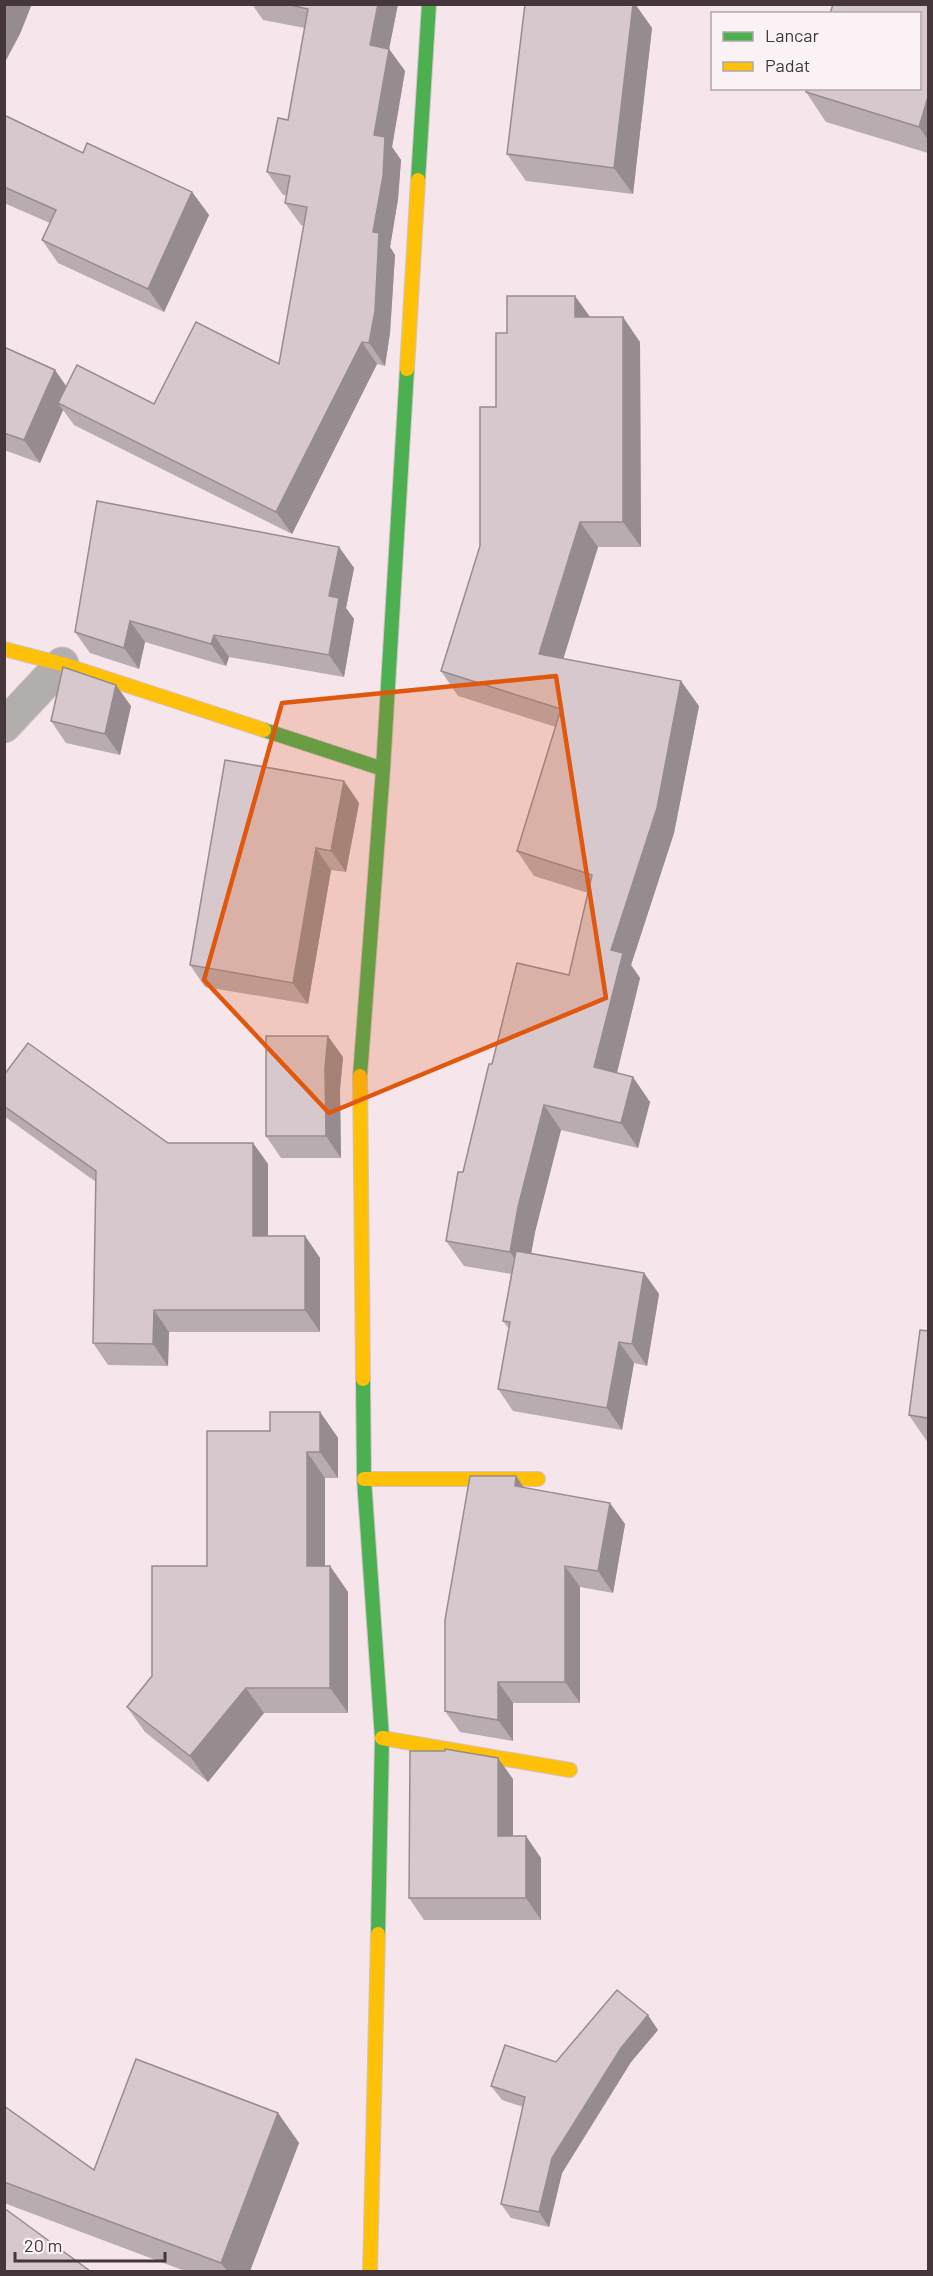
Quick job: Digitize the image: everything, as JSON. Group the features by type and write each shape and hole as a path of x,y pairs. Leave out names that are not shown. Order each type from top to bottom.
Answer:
{"street":[{"path":"370,2271 382,1738 364,1479 359,1089 383,770 429,4"},
{"path":"4,649 62,664 383,770"},
{"path":"4,726 62,664"},
{"path":"364,1479 538,1479"},
{"path":"382,1738 570,1770"}],"highlighted area":[{"path":"556,676 606,998 329,1113 204,980 282,703"}],"building":[{"path":"286,4 378,4 370,45 389,49 374,135 385,137 383,176 373,232 379,233 375,311 369,343 362,342 276,512 58,403 77,365 154,404 196,322 279,364 307,207 285,203 290,176 267,172 278,118 288,120 308,9"},
{"path":"525,4 633,4 614,168 507,154"},
{"path":"833,4 928,4 928,97 919,127 806,92 806,90 921,90 921,12 831,12"},
{"path":"4,115 83,153 87,143 192,192 148,289 42,240 56,210 4,187"},
{"path":"507,296 575,296 575,317 623,317 623,522 580,522 539,654 681,681 657,808 611,950 623,953 594,1067 633,1077 621,1123 544,1105 518,1207 510,1252 446,1241 458,1172 463,1172 489,1064 492,1064 517,963 569,975 592,875 517,851 561,709 441,671 480,546 480,407 496,407 496,333 507,333"},
{"path":"4,347 55,370 24,440 4,433"},
{"path":"97,501 339,547 329,596 339,598 329,655 214,635 211,644 130,621 124,648 75,632"},
{"path":"63,667 116,685 105,734 51,721"},
{"path":"225,760 344,781 331,851 316,848 293,983 190,965"},
{"path":"266,1036 328,1036 325,1068 326,1136 266,1136"},
{"path":"28,1043 168,1143 253,1143 253,1236 305,1236 305,1310 154,1310 153,1344 93,1343 96,1171 4,1106 4,1075"},
{"path":"516,1251 644,1273 632,1344 619,1342 607,1408 498,1389 510,1322 503,1321"},
{"path":"920,1330 928,1331 928,1418 909,1415"},
{"path":"270,1412 320,1412 320,1452 307,1452 307,1566 330,1566 330,1688 246,1688 190,1756 127,1707 152,1676 152,1566 207,1566 207,1431 270,1431"},
{"path":"470,1476 516,1476 515,1486 610,1503 598,1571 565,1566 565,1682 498,1682 498,1720 445,1711 445,1620"},
{"path":"445,1749 498,1758 498,1836 526,1836 526,1898 409,1898 410,1751 445,1751"},
{"path":"617,1990 648,2015 621,2048 552,2158 539,2212 501,2204 525,2097 491,2086 505,2045 556,2062"},
{"path":"136,2059 278,2113 221,2263 4,2182 4,2106 94,2170"},
{"path":"4,2208 90,2271 4,2271"}],"traffic: fast":[{"path":"418,180 429,4"},
{"path":"360,1076 383,769 407,369"},
{"path":"264,730 383,769"},
{"path":"363,1379 364,1479 382,1738 378,1934"}],"traffic: slow":[{"path":"407,369 418,180"},
{"path":"4,649 62,664 264,730"},
{"path":"360,1076 363,1379"},
{"path":"364,1479 538,1479"},
{"path":"382,1738 570,1770"},
{"path":"370,2272 378,1934"}]}
